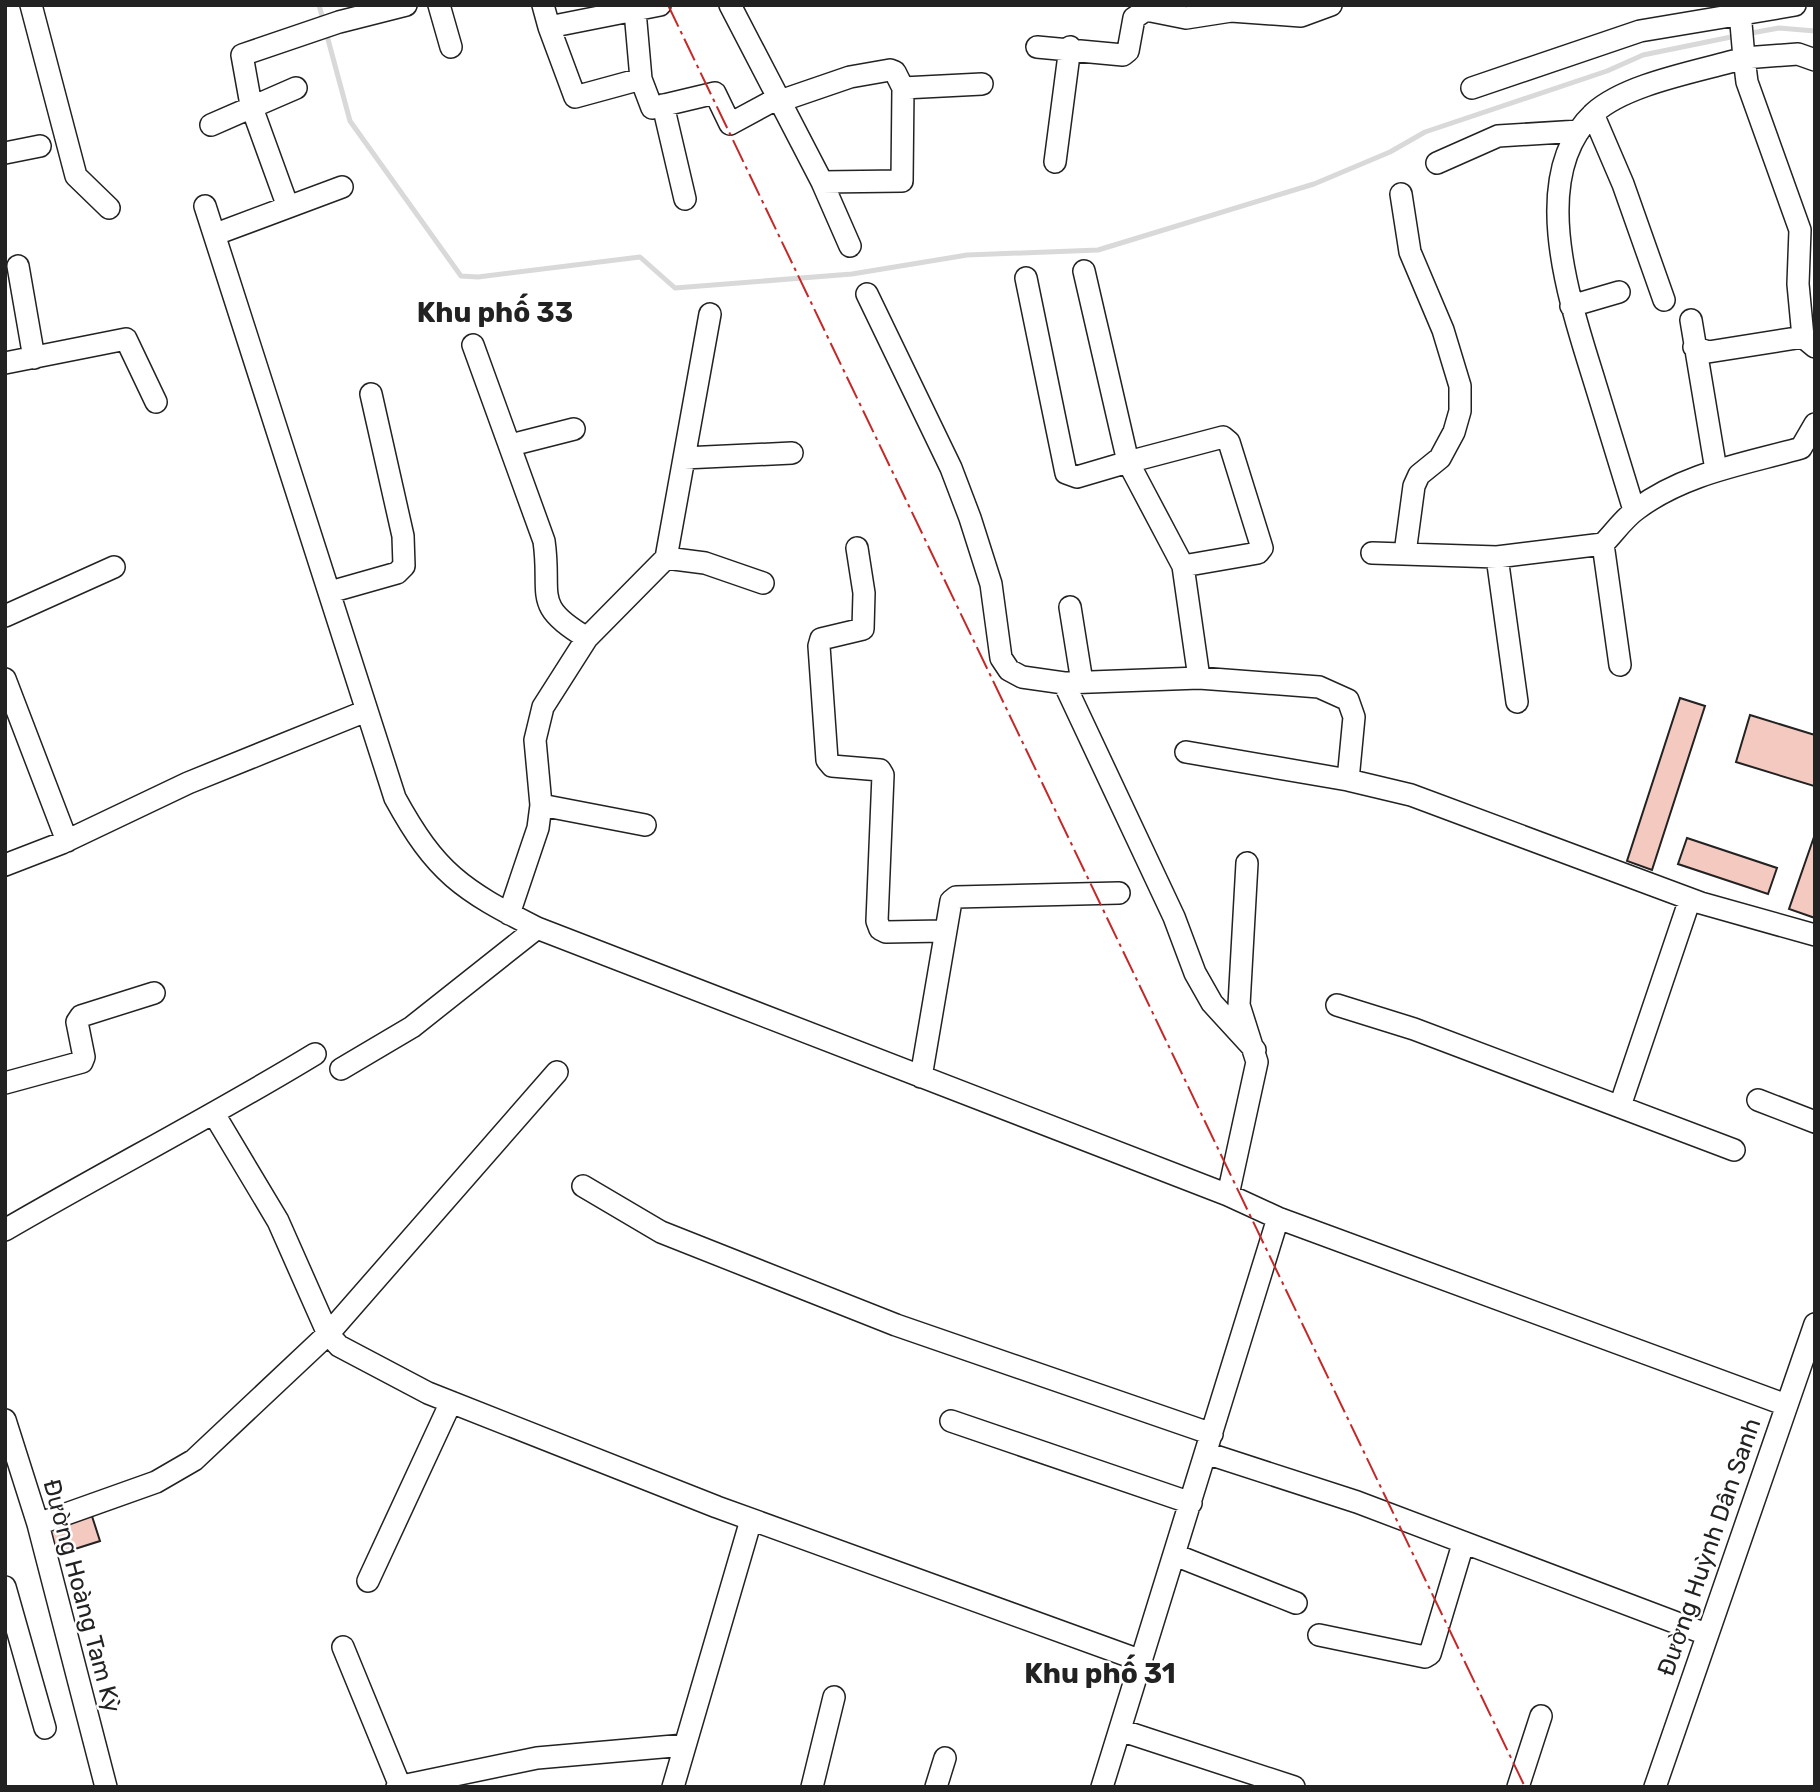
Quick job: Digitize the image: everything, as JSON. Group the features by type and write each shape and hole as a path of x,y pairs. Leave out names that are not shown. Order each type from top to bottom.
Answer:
{"street":[{"path":"31,5 76,176 109,208"},
{"path":"288,207 251,106 242,55 339,22 406,5"},
{"path":"439,5 451,47"},
{"path":"543,5 575,97 641,79"},
{"path":"549,27 660,5"},
{"path":"730,5 822,182 850,246"},
{"path":"1037,47 1070,47 1124,55 1128,51 1134,18 1146,10 1186,18 1241,9 1301,16 1331,5"},
{"path":"1472,89 1640,31 1740,12 1795,5"},
{"path":"635,11 641,79 652,108 715,93 730,124 779,100 849,77 890,70 903,88 902,181 822,182"},
{"path":"1694,346 1708,352 1809,342 1798,284 1800,230 1747,82 1740,12"},
{"path":"1055,162 1070,47"},
{"path":"1634,510 1571,306 1559,250 1558,208 1562,177 1579,131 1593,114 1631,92 1744,58 1798,54 1815,60"},
{"path":"903,88 982,85"},
{"path":"211,125 296,88"},
{"path":"663,105 685,199"},
{"path":"1593,114 1623,184 1664,300"},
{"path":"1437,163 1498,136 1579,131"},
{"path":"5,153 40,146"},
{"path":"216,233 342,187"},
{"path":"1401,194 1409,252 1443,330 1460,386 1460,411 1454,432 1440,458 1419,475 1414,486 1405,552"},
{"path":"205,206 216,233 395,798 425,849 442,870 509,914 537,928 1228,1195 1278,1218 1786,1405"},
{"path":"18,266 34,359"},
{"path":"1084,271 1129,462 1183,566 1199,678"},
{"path":"1026,278 1066,473 1076,477 1223,437 1229,442 1262,548 1258,553 1183,566"},
{"path":"1571,306 1619,292"},
{"path":"867,294 951,468 971,518 991,584 1001,658 1009,670 1022,677 1073,682 1199,678 1319,687 1348,700 1354,717 1348,780"},
{"path":"509,914 534,844 541,805 535,740 542,707 587,638 666,558 710,314"},
{"path":"1691,320 1716,470"},
{"path":"5,363 126,339 156,402"},
{"path":"473,345 544,541 547,564 544,594 552,615 587,638"},
{"path":"330,592 397,573 404,566 403,536 370,394"},
{"path":"1372,553 1497,557 1603,544 1634,510 1666,489 1716,470 1801,449 1815,424"},
{"path":"511,445 574,429"},
{"path":"684,458 792,453"},
{"path":"1603,544 1620,665"},
{"path":"857,548 864,593 863,629 821,639 819,646 827,761 832,766 880,770 883,775 877,920 880,929 886,932 944,931"},
{"path":"1497,557 1517,702"},
{"path":"666,558 705,563 763,583"},
{"path":"5,616 114,567"},
{"path":"1070,607 1073,682 1174,917 1195,973 1212,1003 1255,1050"},
{"path":"5,679 66,841"},
{"path":"5,865 66,841 188,783 366,711"},
{"path":"1186,752 1348,780 1411,795 1690,899 1815,936"},
{"path":"541,805 645,825"},
{"path":"1228,1195 1256,1074 1255,1050 1239,1005 1247,863"},
{"path":"921,1077 947,909 956,897 1119,893"},
{"path":"1619,1106 1690,899"},
{"path":"341,1069 412,1027 537,928"},
{"path":"5,1083 82,1062 84,1058 78,1022 81,1016 154,993"},
{"path":"1337,1005 1414,1029 1734,1150"},
{"path":"5,1230 106,1171 214,1114 315,1054"},
{"path":"38,1524 156,1482 194,1460 328,1334 557,1072"},
{"path":"1758,1100 1815,1122"},
{"path":"214,1114 278,1221 328,1334 339,1346 451,1402 751,1520 1142,1661"},
{"path":"583,1186 661,1232 896,1325 1209,1443 1462,1544 1706,1634"},
{"path":"1102,1787 1278,1218"},
{"name":"Đường Huỳnh Dân Sanh","path":"1655,1787 1815,1324"},
{"path":"368,1581 451,1402"},
{"name":"Đường Hoàng Tam Kỳ","path":"5,1420 38,1524 106,1787"},
{"path":"951,1421 1191,1503"},
{"path":"673,1787 751,1520"},
{"path":"1318,1635 1425,1657 1430,1654 1462,1544"},
{"path":"1175,1555 1296,1603"},
{"path":"5,1587 45,1728"},
{"path":"342,1647 398,1786 537,1758 685,1745"},
{"path":"812,1787 834,1697"},
{"path":"1518,1787 1541,1716"},
{"path":"1120,1730 1294,1787"},
{"path":"936,1787 945,1758"}],"building":[{"path":"1680,698 1705,706 1652,870 1627,861"},
{"path":"1750,715 1815,735 1814,786 1736,762"},
{"path":"1815,834 1815,918 1789,909"},
{"path":"1687,838 1777,868 1768,894 1678,864"},
{"path":"90,1510 100,1541 56,1555 48,1524"}],"waterway":[{"path":"319,5 324,23"},
{"path":"1746,34 1779,28 1815,31"},
{"path":"326,32 350,121 461,276 478,277 640,257 675,288 852,274 967,255 1098,250 1314,184 1390,152 1425,132 1607,71 1643,55 1736,36"}],"power":[{"path":"668,5 1525,1787"}],"district":[{"name":"Khu phố 33","path":"495,312"},
{"name":"Khu phố 31","path":"1100,1673"}]}
